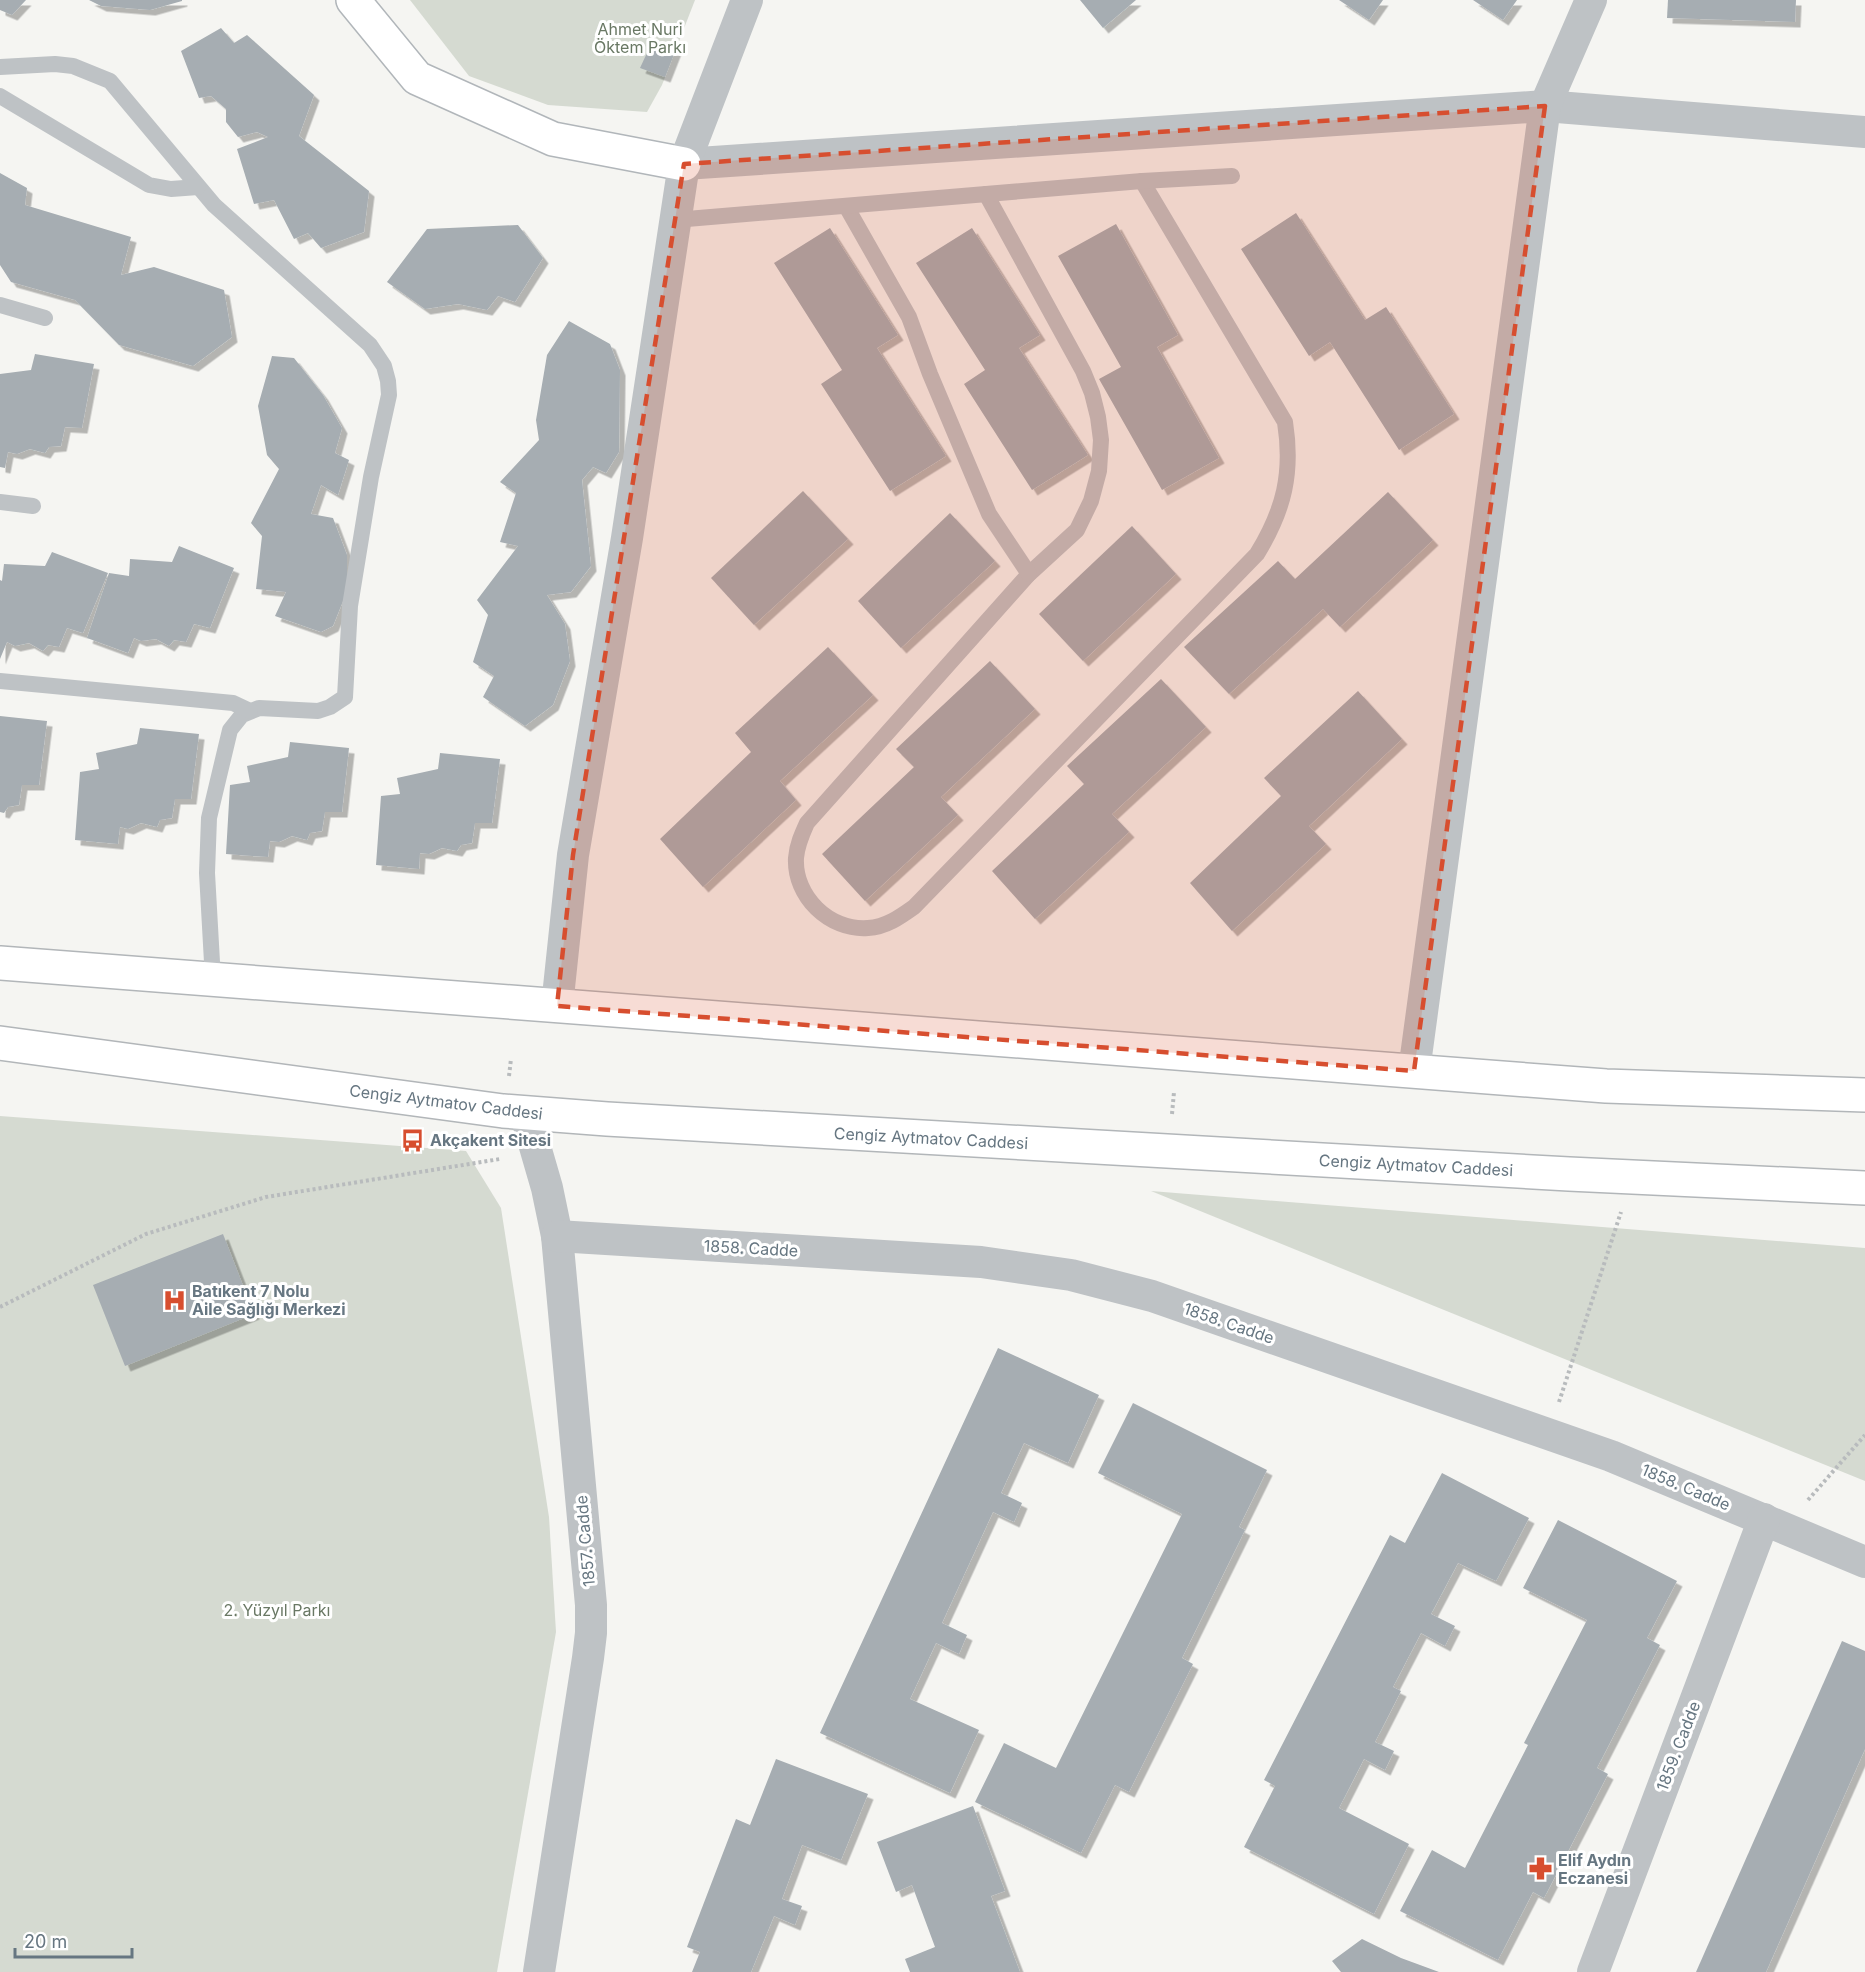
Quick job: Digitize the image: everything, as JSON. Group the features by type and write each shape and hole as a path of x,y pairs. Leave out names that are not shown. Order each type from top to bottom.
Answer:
{"main road":[{"path":"353,0 417,78 552,140 684,164"},
{"path":"0,963 1606,1086 1865,1095"},
{"name":"Cengiz Aytmatov Caddesi","path":"0,1043 503,1111 607,1119 1632,1177 1865,1188"}],"street":[{"path":"557,1006 573,855 627,538 684,164 747,0"},
{"path":"1414,1071 1545,106 1591,0"},
{"path":"684,164 1545,106 1865,132"},
{"name":"1857. Cadde","path":"525,1112 547,1188 557,1236 591,1605 591,1633 539,1972"},
{"name":"1858. Cadde","path":"557,1236 981,1262 1071,1275 1152,1296 1611,1456 1865,1562"},
{"name":"1859. Cadde","path":"1593,1972 1774,1524"}],"lane":[{"path":"0,67 55,64 73,66 110,81 214,206 370,345 384,366 388,381 389,395 371,477 350,606 345,698 318,711 259,708 242,715 230,730 209,818 207,873 213,980"},
{"path":"0,96 149,185 171,189 198,187"},
{"path":"675,220 1232,176"},
{"path":"986,194 1083,371 1096,409 1101,440 1099,471 1090,501 1077,530 1029,574 807,823 799,840 796,859 798,878 806,896 819,911 849,926 867,928 884,925 914,907 1257,554 1279,512 1286,488 1288,464 1285,422 1142,182"},
{"path":"846,206 909,317 930,374 989,513 1029,574"},
{"path":"0,305 45,318"},
{"path":"0,502 33,506"},
{"path":"0,681 233,704 250,711"}],"path":[{"path":"509,1078 510,1059"},
{"path":"1171,1120 1174,1092"},
{"path":"0,1307 146,1234 266,1197 500,1159"},
{"path":"1549,1434 1632,1177"},
{"path":"1774,1524 1865,1435"}],"highlighted area":[{"path":"1545,106 1414,1071 557,1006 573,855 684,164"}],"green space":[{"name":"Ahmet Nuri Öktem Parkı","path":"410,0 695,0 662,85 647,112 548,105 469,76"},
{"name":"2. Yüzyıl Parkı","path":"0,1116 466,1151 501,1208 549,1517 556,1632 497,1972 0,1972"},
{"path":"1151,1191 1865,1248 1865,1481"}],"building":[{"path":"0,0 26,0 12,15 0,10"},
{"path":"89,0 182,1 150,10 101,6"},
{"path":"1080,0 1136,0 1103,28"},
{"path":"1339,0 1383,0 1369,20"},
{"path":"1473,0 1517,0 1503,20"},
{"path":"1668,0 1796,0 1795,22 1667,18"},
{"path":"221,28 234,43 247,35 314,95 299,136 369,191 364,232 321,248 308,233 294,239 274,200 254,204 237,149 268,137 257,132 238,137 226,122 226,109 211,96 199,98 181,51"},
{"path":"653,40 676,49 665,77 640,68"},
{"path":"0,173 27,188 25,205 131,237 121,275 154,267 224,290 232,337 193,366 119,345 75,300 11,282 0,265"},
{"path":"1296,213 1365,320 1386,307 1454,414 1399,450 1330,342 1309,356 1241,249"},
{"path":"1116,224 1178,335 1157,347 1219,458 1162,490 1099,379 1121,367 1058,256"},
{"path":"518,225 543,258 515,302 498,296 487,310 458,304 425,309 387,282 427,229"},
{"path":"830,228 898,335 877,348 946,456 890,491 821,384 842,370 774,263"},
{"path":"972,228 1040,335 1019,348 1088,455 1032,490 964,384 985,370 916,263"},
{"path":"569,321 610,344 620,370 619,452 606,473 593,467 582,480 591,566 571,592 547,595 565,624 570,661 553,705 525,726 483,697 494,676 473,662 488,615 477,600 518,546 500,542 516,493 500,482 539,440 536,420 547,355"},
{"path":"35,354 94,364 82,428 65,427 61,446 49,447 45,453 30,449 17,454 8,452 5,468 0,467 0,374 31,370"},
{"path":"272,356 294,358 323,395 342,428 335,453 349,460 338,495 321,485 311,514 333,518 347,555 347,591 333,626 321,632 275,616 286,592 256,589 262,536 251,523 279,469 267,455 258,406"},
{"path":"803,491 848,539 754,625 711,578"},
{"path":"1388,492 1433,540 1340,627 1323,609 1229,694 1184,647 1278,561 1295,579"},
{"path":"950,513 995,561 901,648 858,601"},
{"path":"1132,526 1176,574 1083,661 1039,614"},
{"path":"179,546 234,568 210,628 194,624 186,642 174,640 169,646 156,639 141,641 134,638 128,653 87,638 109,573 129,576 130,559 172,562"},
{"path":"52,552 108,573 83,633 67,628 59,647 48,645 43,651 29,643 15,646 7,642 0,659 0,580 2,581 4,564 45,566"},
{"path":"828,647 873,695 780,781 796,800 703,887 660,839 751,752 735,733"},
{"path":"990,661 1035,709 941,797 958,815 865,901 822,854 914,767 896,749"},
{"path":"1161,679 1206,727 1112,814 1129,832 1035,919 992,871 1084,784 1067,766"},
{"path":"1358,691 1402,739 1309,826 1326,844 1232,931 1190,883 1281,796 1264,778"},
{"path":"0,716 47,721 39,785 22,785 19,805 8,807 4,813 0,812"},
{"path":"140,728 199,734 191,799 175,799 172,818 160,820 157,827 141,823 128,829 120,827 118,844 75,840 80,772 99,769 96,753 137,744"},
{"path":"290,742 349,748 342,812 325,812 322,831 310,833 307,840 292,836 279,842 270,841 268,857 226,854 230,785 250,782 247,766 288,757"},
{"path":"440,753 500,759 492,823 475,823 472,843 461,845 457,851 442,848 429,854 420,853 419,869 376,865 381,796 400,794 397,778 438,769"},
{"name":"Batıkent 7 Nolu Aile Sağlığı Merkezi","path":"223,1234 254,1314 125,1366 93,1285"},
{"path":"998,1348 1099,1395 1068,1463 1024,1443 1001,1493 1022,1503 1014,1522 993,1512 942,1623 967,1635 959,1654 936,1643 910,1699 979,1730 950,1793 820,1733"},
{"path":"1133,1403 1267,1470 1239,1527 1245,1530 1182,1658 1193,1664 1129,1792 1115,1785 1081,1853 975,1802 1004,1743 1056,1768 1182,1514 1098,1473"},
{"path":"1442,1473 1529,1518 1496,1581 1458,1563 1431,1614 1455,1626 1445,1646 1421,1633 1393,1687 1401,1691 1375,1742 1394,1751 1385,1770 1364,1759 1339,1808 1409,1844 1374,1914 1244,1847 1275,1786 1264,1780 1390,1535 1405,1543"},
{"path":"1558,1520 1677,1581 1647,1638 1660,1645 1597,1768 1608,1774 1544,1898 1533,1892 1498,1960 1400,1911 1432,1850 1465,1868 1528,1745 1524,1743 1587,1620 1523,1588"},
{"path":"1842,1641 1865,1651 1865,1749 1766,1972 1696,1972"},
{"path":"776,1759 868,1794 841,1860 802,1845 782,1899 802,1906 795,1925 774,1916 751,1972 692,1972 700,1952 687,1947 736,1819 750,1825"},
{"path":"973,1806 1005,1891 991,1896 1020,1972 910,1972 905,1959 935,1947 912,1885 896,1892 877,1842"},
{"path":"1362,1939 1401,1958 1439,1972 1341,1972 1332,1961"}],"place":[{"name":"Akçakent Sitesi","path":"412,1140"},
{"name":"Batıkent 7 Nolu Aile Sağlığı Merkezi","path":"174,1300"},
{"name":"Elif Aydın Eczanesi","path":"1540,1869"}]}
